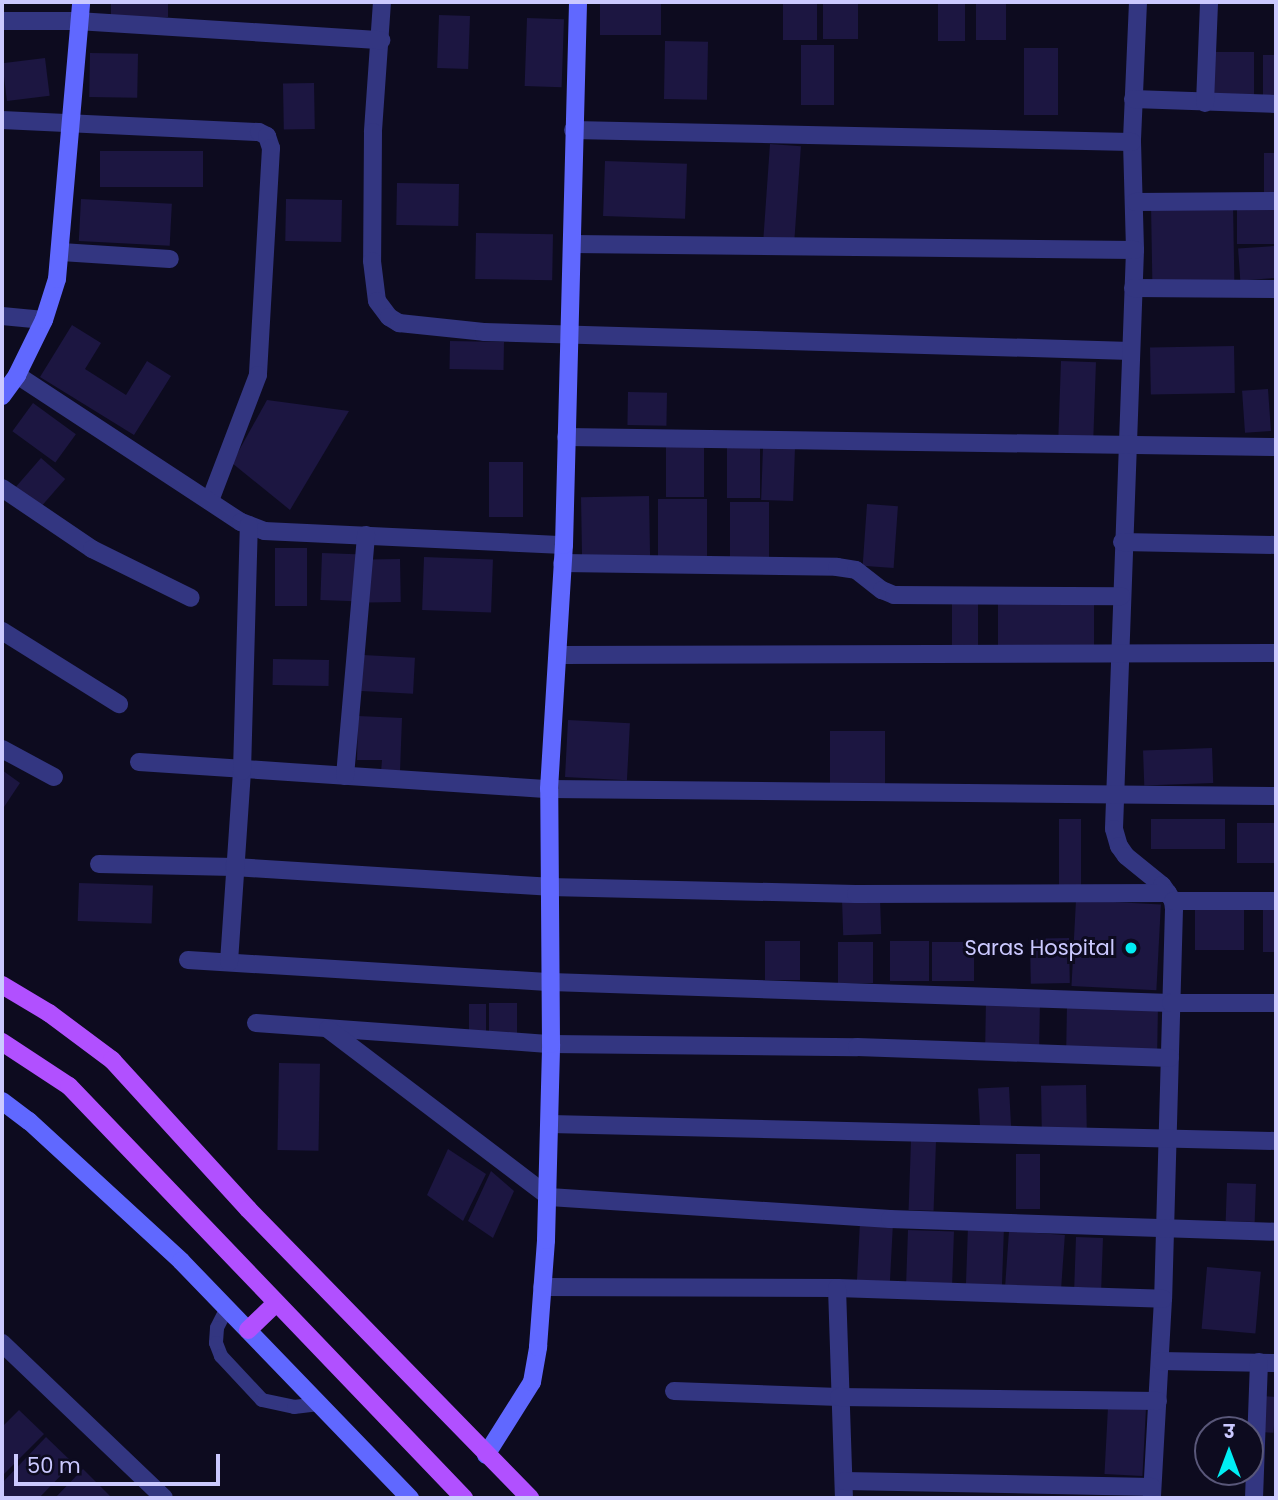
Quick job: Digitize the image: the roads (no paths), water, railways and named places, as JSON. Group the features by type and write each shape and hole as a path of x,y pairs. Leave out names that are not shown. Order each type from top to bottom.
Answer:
{"main road":[{"path":"2,985 49,1013 112,1060 248,1209 530,1498"},
{"path":"2,1042 69,1086 464,1498"},
{"path":"248,1330 276,1303"}],"street":[{"path":"2,396 17,375 44,320 61,252 77,21 81,2"},
{"path":"382,2 373,132 372,261 377,301 383,310 399,323 484,332 1131,351"},
{"path":"486,1455 532,1382 538,1347 549,1198 549,789 564,545 578,2"},
{"path":"837,1288 844,1489 1152,1493 1163,1300 1168,1139 1170,897 1119,846 1115,829 1122,542 1135,250 1132,142 1138,2"},
{"path":"1205,103 1209,2"},
{"path":"2,20 77,21 381,40"},
{"path":"1133,99 1276,104"},
{"path":"2,120 259,132 267,136 271,148 257,375 210,501"},
{"path":"573,130 1132,142"},
{"path":"1135,202 1276,201"},
{"path":"572,244 1135,250"},
{"path":"61,252 170,259"},
{"path":"1133,288 1276,289"},
{"path":"2,316 44,320"},
{"path":"17,375 210,501 264,531 564,545"},
{"path":"566,437 1276,447"},
{"path":"2,488 92,549 191,598"},
{"path":"229,962 243,771 249,525"},
{"path":"345,776 366,535"},
{"path":"1122,542 1276,545"},
{"path":"562,563 837,567 856,570 882,590 894,595 1121,596"},
{"path":"2,631 119,704"},
{"path":"558,655 1276,653"},
{"path":"2,749 54,778"},
{"path":"139,762 243,771 549,789 1276,796"},
{"path":"99,864 234,867 549,887 1276,901"},
{"path":"188,960 551,982 1171,1003 1276,1003"},
{"path":"256,1023 551,1044 857,1047 1170,1058"},
{"path":"328,1029 549,1198 890,1219 1276,1231"},
{"path":"2,1101 29,1121 181,1261 410,1498"},
{"path":"550,1124 1276,1141"},
{"path":"542,1287 837,1288 1163,1300"},
{"path":"2,1343 164,1498"},
{"path":"1160,1361 1268,1363 1254,1498"},
{"path":"674,1391 839,1397 1158,1401"}],"lane":[{"path":"227,1308 217,1328 216,1343 220,1356 262,1400 294,1408 319,1404"}],"place":[{"name":"Saras Hospital","path":"1131,948"}]}
